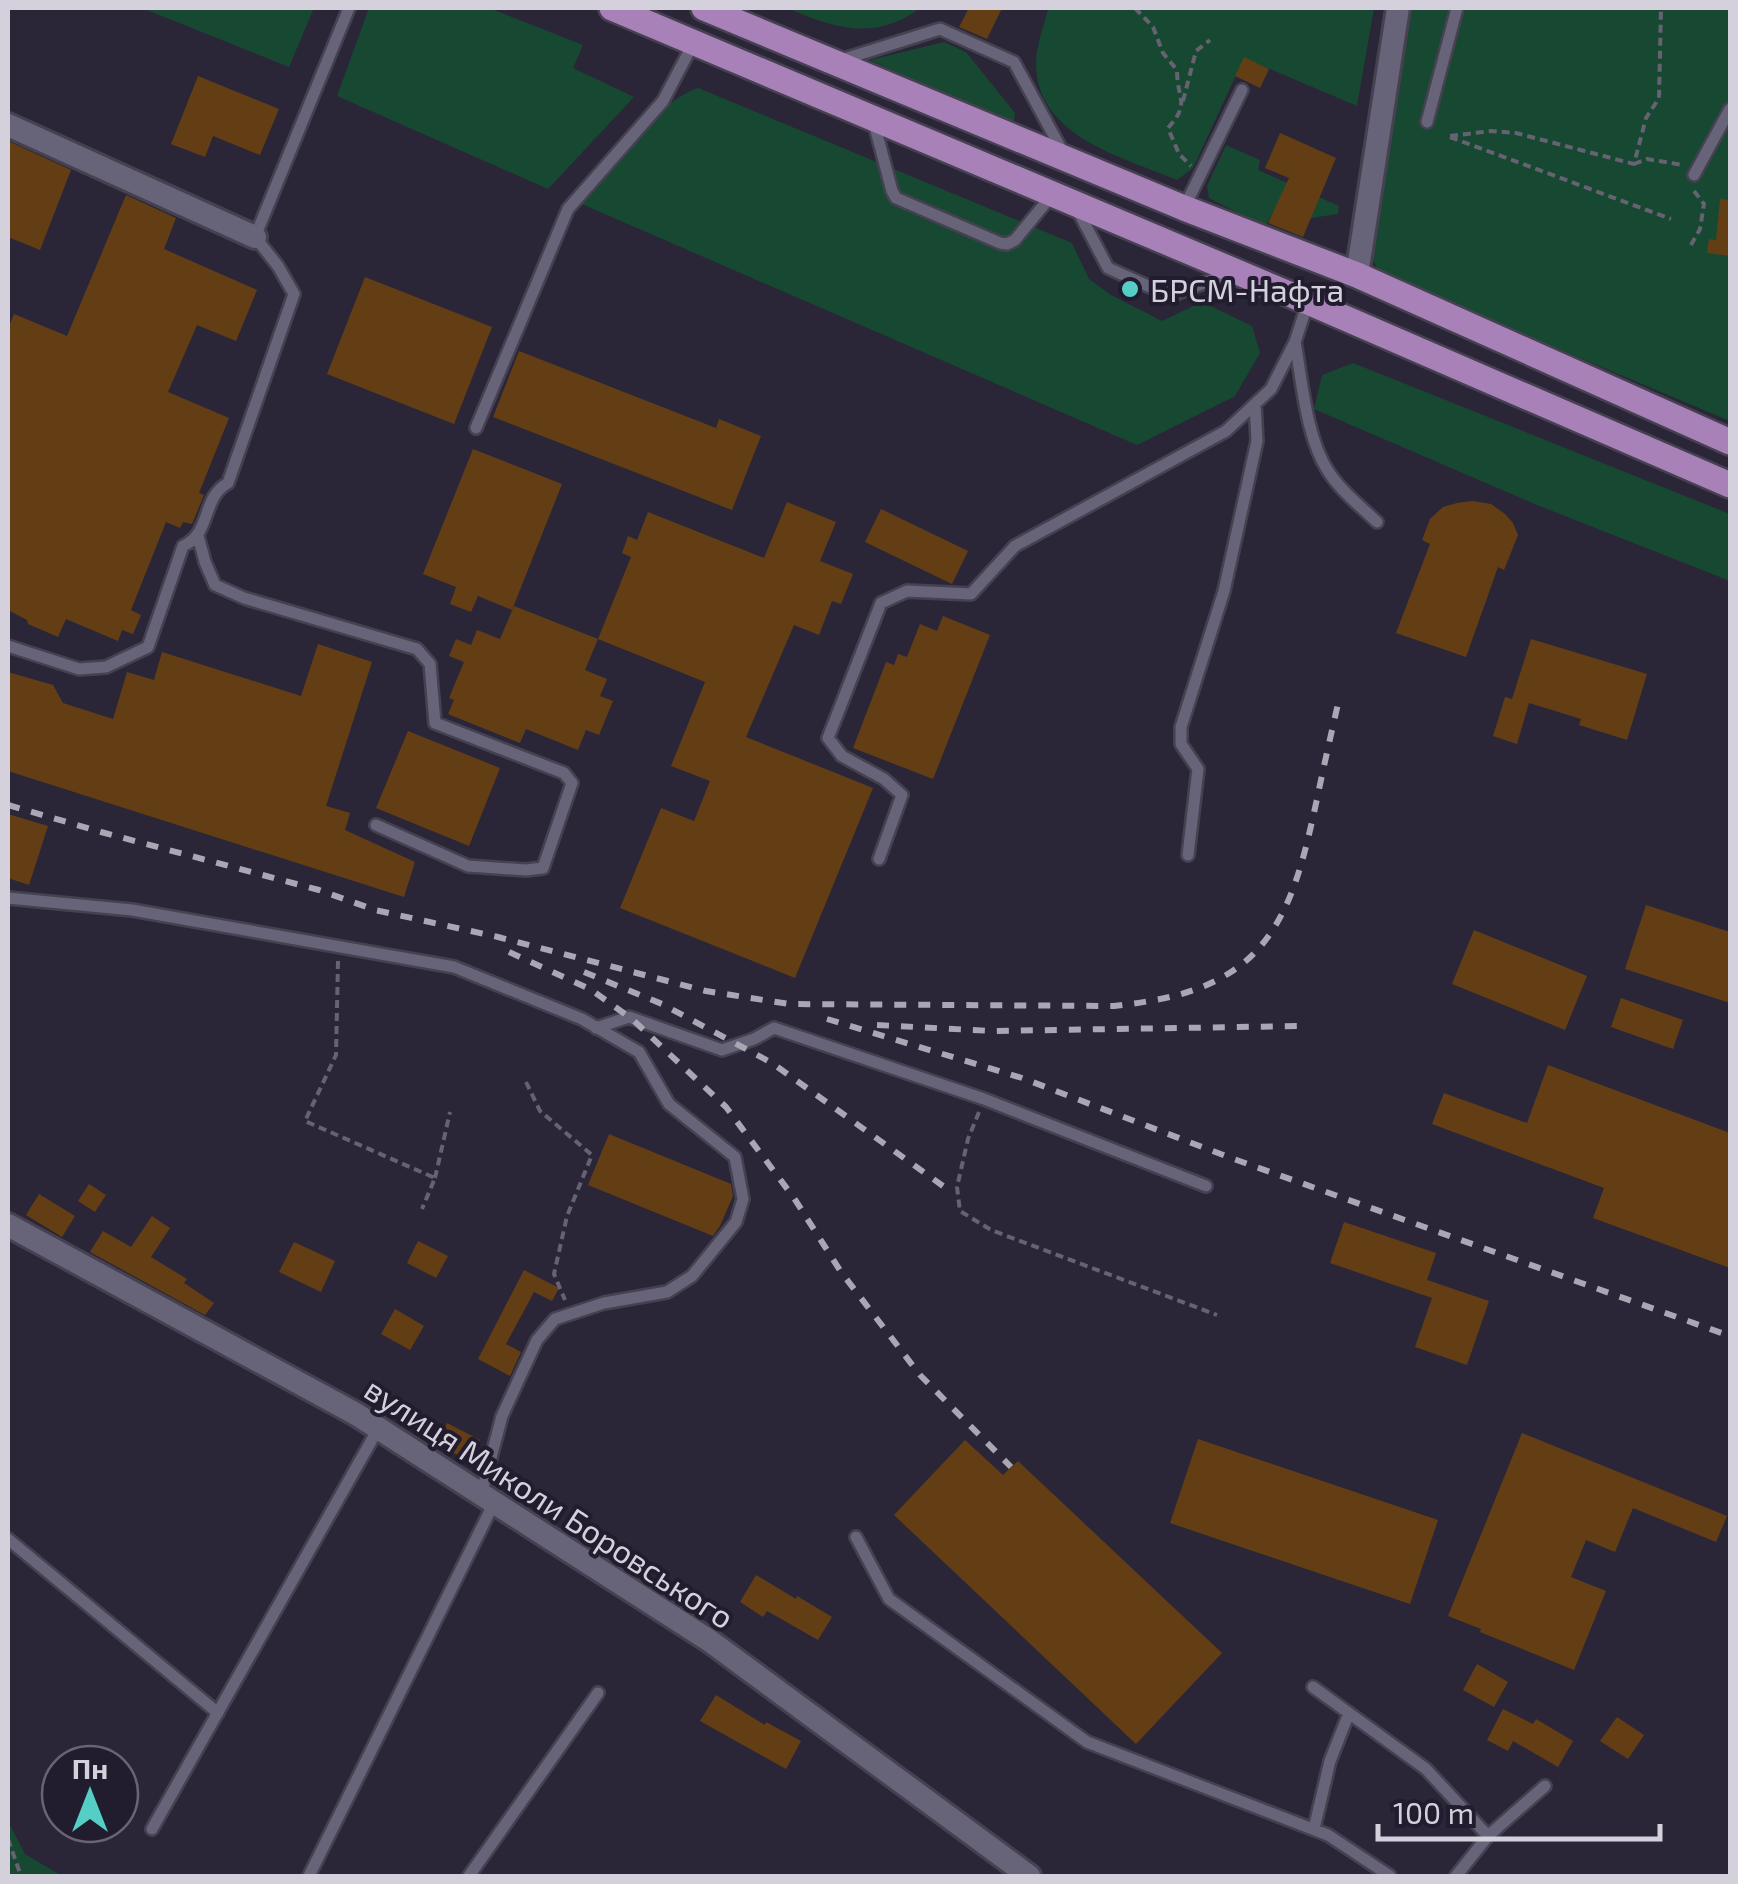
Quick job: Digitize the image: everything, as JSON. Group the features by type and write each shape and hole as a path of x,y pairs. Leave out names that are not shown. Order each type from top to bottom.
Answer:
{"main road":[{"path":"612,8 1730,485"},
{"path":"704,8 1184,208 1357,275 1730,442"}],"street":[{"path":"1357,275 1398,8"},
{"path":"8,125 255,237"},
{"name":"вулиця Миколи Боровського","path":"8,1226 378,1429 710,1641 1029,1876"}],"lane":[{"path":"8,646 79,670 106,667 148,647 183,546 198,536 216,490 228,483 294,294 255,237 349,8"},
{"path":"1427,122 1458,8"},
{"path":"834,62 940,29 1014,62 1067,159"},
{"path":"476,428 568,208 663,101 694,42"},
{"path":"1184,208 1242,90"},
{"path":"1696,172 1730,108"},
{"path":"873,119 892,191 904,204 1007,244 1064,200 1108,268 1170,296 1234,271"},
{"path":"879,859 902,794 842,756 828,738 881,602 907,591 971,594 1014,546 1226,432 1271,388 1308,302"},
{"path":"1294,342 1309,420 1326,470 1377,522"},
{"path":"1188,855 1198,770 1181,744 1181,727 1224,590 1257,442 1255,404"},
{"path":"198,536 216,585 244,598 416,649 430,664 435,723 564,774 572,783 543,868 468,866 376,825"},
{"path":"8,898 132,910 454,967 596,1028 639,1052 668,1104 735,1157 744,1199 736,1222 692,1276 668,1292 604,1303 555,1319 537,1340 502,1416 487,1499 309,1876"},
{"path":"596,1028 629,1017 722,1050 774,1028 984,1099 1206,1186"},
{"path":"152,1829 378,1429"},
{"path":"856,1537 889,1598 1088,1742 1328,1835 1390,1876"},
{"path":"8,1538 218,1713"},
{"path":"1313,1687 1426,1769 1488,1836"},
{"path":"489,1876 472,1872 598,1694"},
{"path":"1314,1829 1330,1761 1349,1713"},
{"path":"1456,1876 1488,1836 1544,1786"}],"path":[{"path":"1135,8 1153,26 1162,54 1177,70 1182,106"},
{"path":"1634,164 1646,118 1659,98 1660,8"},
{"path":"1198,176 1179,154 1168,128 1182,106 1196,50 1210,40"},
{"path":"1671,218 1450,136 1492,131 1516,133 1634,164 1647,159 1696,172 1692,187 1704,204 1700,229 1691,245"},
{"path":"339,946 336,1055 305,1120 435,1178"},
{"path":"526,1082 540,1111 592,1155 567,1216 554,1274 564,1293 568,1314"},
{"path":"984,1099 968,1139 957,1188 960,1211 990,1230 1216,1316"},
{"path":"422,1209 435,1178 450,1112"},
{"path":"8,1839 22,1876"}],"green space":[{"path":"142,8 314,8 289,67"},
{"path":"369,8 489,8 583,45 573,68 634,97 548,189 337,96"},
{"path":"787,8 920,8 887,25 854,28"},
{"path":"1045,8 1374,8 1357,106 1244,58 1193,168 1177,180 1086,141 1050,109 1040,88 1036,63 1048,9"},
{"path":"1406,8 1730,8 1730,421 1380,274 1373,260 1372,236"},
{"path":"944,42 966,52 1015,113 1014,121 1010,124 870,60"},
{"path":"698,88 1072,243 1089,279 1162,321 1202,302 1252,326 1260,353 1235,396 1137,445 577,202 649,121"},
{"path":"1226,145 1260,160 1258,170 1339,206 1338,214 1311,218 1278,203 1265,227 1209,198 1207,186"},
{"path":"1353,363 1730,514 1730,581 1537,505 1314,409 1322,375"},
{"path":"8,1821 25,1854 62,1876 8,1876"}],"building":[{"path":"969,8 1002,8 987,39 959,27"},
{"path":"1244,57 1269,69 1260,88 1235,76"},
{"path":"198,76 279,109 260,155 213,136 205,157 171,144"},
{"path":"1280,133 1336,158 1303,237 1268,223 1289,178 1265,168"},
{"path":"8,141 71,170 40,250 8,237"},
{"path":"126,195 176,218 164,249 257,290 236,341 197,325 168,392 229,418 199,493 204,495 192,524 183,522 180,528 166,522 131,610 141,615 133,634 122,630 118,641 66,619 58,637 8,610 8,329 14,314 67,336"},
{"path":"1720,199 1730,200 1730,256 1707,253 1709,239 1716,240"},
{"path":"365,277 492,327 454,424 327,374"},
{"path":"519,351 716,428 719,419 761,436 732,510 493,417"},
{"path":"473,449 562,484 512,610 478,596 471,612 450,604 456,587 423,574"},
{"path":"1472,501 1491,504 1505,514 1518,535 1504,570 1498,567 1466,657 1396,633 1430,544 1422,540 1430,519 1443,507"},
{"path":"787,502 836,522 820,561 853,574 841,604 832,601 819,635 794,625 746,737 873,788 795,978 620,908 661,808 694,821 710,781 671,766 705,682 598,639 631,557 622,553 628,536 637,540 648,512 764,558"},
{"path":"881,509 968,551 952,584 865,542"},
{"path":"514,606 598,639 585,670 607,679 600,696 613,701 599,735 586,730 578,750 526,729 520,743 448,714 454,700 449,698 464,662 449,656 456,639 471,645 477,630 500,639"},
{"path":"943,616 990,635 933,779 853,748 886,662 894,665 898,654 907,657 920,624 937,631"},
{"path":"1531,639 1647,674 1627,740 1579,725 1581,719 1529,703 1517,744 1493,736 1505,697 1512,699"},
{"path":"318,644 372,662 326,806 350,813 345,830 415,862 404,897 8,771 8,672 53,685 63,703 113,719 127,672 154,680 162,652 301,696"},
{"path":"408,731 500,768 469,846 376,808"},
{"path":"8,814 48,826 29,885 8,878"},
{"path":"1646,905 1730,932 1730,1003 1625,969"},
{"path":"1474,930 1587,976 1565,1030 1452,984"},
{"path":"1621,998 1683,1020 1673,1049 1611,1027"},
{"path":"1548,1065 1730,1133 1730,1268 1593,1218 1604,1188 1432,1124 1444,1093 1527,1123"},
{"path":"609,1134 731,1184 733,1196 713,1236 588,1185"},
{"path":"89,1184 106,1195 95,1212 78,1201"},
{"path":"39,1194 75,1216 62,1237 26,1215"},
{"path":"152,1216 170,1228 151,1257 187,1279 184,1283 214,1303 205,1315 90,1252 103,1231 131,1247"},
{"path":"1344,1222 1436,1253 1427,1280 1489,1301 1467,1365 1415,1347 1432,1298 1330,1263"},
{"path":"418,1241 448,1256 436,1278 407,1263"},
{"path":"294,1242 335,1261 321,1292 279,1272"},
{"path":"524,1270 559,1288 552,1301 534,1292 506,1344 521,1352 510,1376 478,1359"},
{"path":"395,1309 424,1326 410,1350 381,1334"},
{"path":"447,1423 480,1440 469,1461 436,1444"},
{"path":"1522,1433 1727,1516 1716,1542 1633,1508 1615,1552 1586,1540 1571,1577 1606,1591 1574,1670 1448,1616"},
{"path":"1198,1439 1438,1520 1410,1604 1170,1523"},
{"path":"965,1440 1003,1475 1018,1461 1222,1653 1136,1744 894,1515"},
{"path":"756,1575 832,1617 818,1640 767,1611 763,1617 740,1602"},
{"path":"1477,1664 1508,1682 1494,1707 1463,1690"},
{"path":"716,1695 765,1725 766,1722 801,1741 786,1769 700,1721"},
{"path":"1503,1709 1533,1724 1536,1719 1573,1741 1558,1767 1513,1741 1508,1751 1487,1740"},
{"path":"1617,1717 1644,1735 1628,1759 1600,1741"}],"railway":[{"path":"8,805 319,890 375,910 498,937 706,991 789,1004 1114,1006 1160,999 1203,986 1231,972 1267,938 1299,872 1340,695"},
{"path":"509,952 590,989 632,1019 726,1107 794,1198 841,1272 920,1375 1011,1467"},
{"path":"584,972 662,1004 772,1063 943,1186"},
{"path":"827,1019 1022,1078 1231,1158 1730,1336"},
{"path":"877,1025 992,1031 1302,1026"}],"place":[{"name":"БРСМ-Нафта","path":"1130,289"}]}
